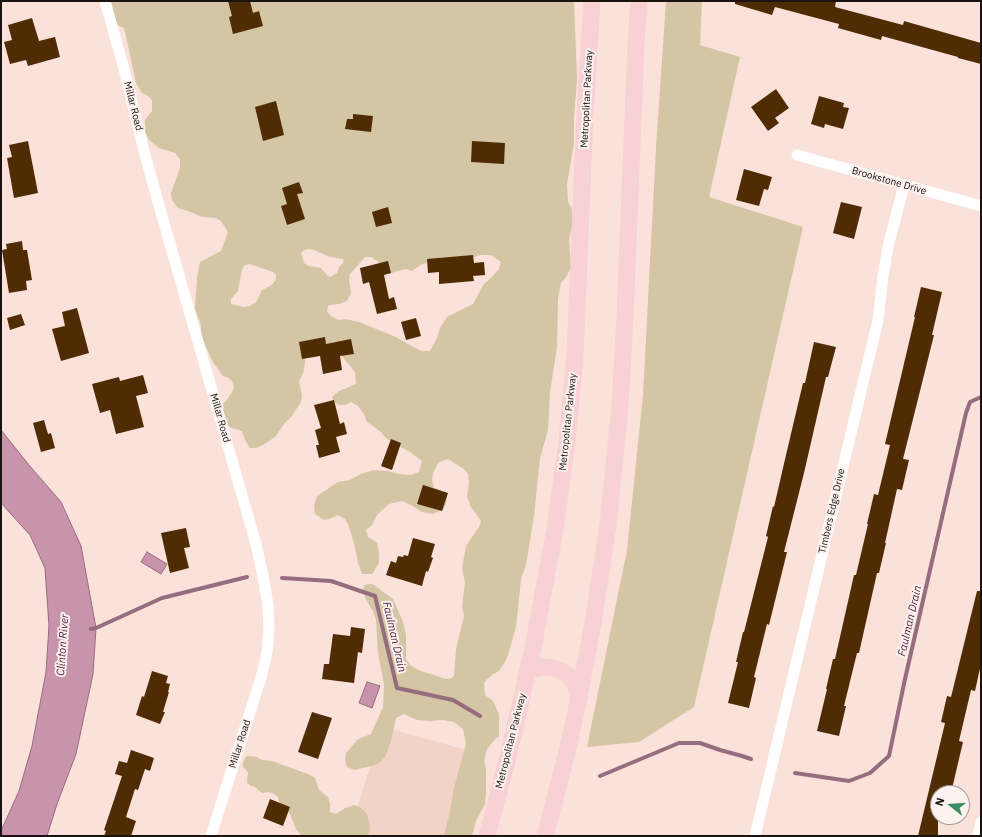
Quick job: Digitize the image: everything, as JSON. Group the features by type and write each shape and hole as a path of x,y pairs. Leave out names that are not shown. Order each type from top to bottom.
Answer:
{"main road":[{"name":"Metropolitan Parkway","path":"487,836 509,753 540,611 555,529 567,442 576,349 585,114 592,1"},
{"path":"545,836 566,756 594,623 614,467 620,406 625,317 639,1"},
{"path":"527,672 545,667 562,671 569,676 575,684 579,698"}],"street":[{"name":"Millar Road","path":"105,1 166,231 256,544 264,576 268,605 267,653 262,674 211,836"},
{"name":"Brookstone Drive","path":"797,155 981,206"},
{"name":"Timbers Edge Drive","path":"755,836 878,320 888,247 904,185"},
{"path":"978,836 981,822"}],"shaded area":[{"path":"105,1 574,1 577,79 574,143 567,184 568,202 572,209 573,225 569,238 571,267 567,276 561,283 558,299 557,347 550,392 548,430 540,458 534,516 526,565 521,579 516,627 505,662 499,671 484,682 485,695 493,701 499,714 499,737 496,738 487,749 484,761 486,768 485,804 476,821 472,836 444,836 454,788 466,744 463,729 454,722 443,720 417,720 404,714 396,718 391,741 385,757 378,764 355,770 347,767 345,759 346,753 358,739 371,734 383,707 384,684 378,653 376,620 373,611 366,600 363,591 364,585 374,585 393,599 403,622 406,635 406,659 410,665 418,670 446,679 452,678 454,675 456,649 464,616 462,607 465,583 462,568 466,546 479,527 481,521 471,507 467,497 469,483 468,474 464,469 448,459 439,462 433,473 432,480 434,488 441,490 447,498 443,510 432,514 422,512 402,501 389,504 377,515 372,525 366,530 368,537 377,543 379,563 372,574 362,574 348,524 345,519 338,515 324,520 315,514 314,506 317,496 338,482 350,480 361,474 374,470 410,475 419,472 422,461 386,438 381,432 366,421 365,416 358,406 351,402 345,405 339,405 334,402 332,397 339,391 356,384 355,372 334,347 323,342 306,352 304,371 299,382 302,395 301,402 275,437 263,445 256,448 250,448 242,431 232,428 222,422 221,408 234,387 232,381 223,376 213,362 201,337 201,325 195,309 197,278 200,262 221,251 228,232 221,221 216,218 202,217 178,208 172,200 171,193 180,168 180,159 175,153 159,148 149,140 145,132 145,120 152,111 152,100 147,95 142,93 136,83 124,28 112,23","holes":["309,249 330,257 343,259 344,262 339,267 337,273 330,277 321,268 309,266 304,263 301,253 304,250","480,255 491,255 501,262 499,269 484,284 473,304 447,317 440,328 437,338 430,351 422,351 396,337 359,322 345,319 338,320 331,316 327,311 328,306 347,301 351,293 349,279 350,274 365,257 371,257 376,260 383,272 389,274 406,269 412,271 422,264 467,259","249,264 273,272 276,275 276,279 272,285 262,290 256,302 250,306 243,307 231,304 231,299 238,291 244,266"]},
{"path":"666,1 702,1 700,45 740,57 709,197 803,227 694,707 639,742 587,747 627,550 643,395 656,148"},
{"path":"383,727 477,753 457,836 348,836"},
{"path":"247,756 272,761 315,778 319,790 328,797 330,812 336,814 345,808 355,805 361,808 367,814 370,830 368,836 301,835 296,829 286,808 279,802 278,797 269,792 262,793 247,783 248,772 243,767 243,763"}],"water":[{"name":"Clinton River","path":"1,430 61,502 81,546 96,628 93,674 76,754 57,804 47,836 1,836 1,831 19,791 32,746 46,672 49,626 45,568 30,535 1,503"},
{"path":"147,552 167,564 161,574 141,562"},
{"path":"367,682 380,686 372,708 359,703"}],"building":[{"path":"228,1 250,1 253,13 259,11 263,26 233,34 229,17 232,16"},
{"path":"735,1 836,1 835,7 903,25 904,21 981,43 981,64 882,36 881,40 838,28 839,24 775,7 772,15 735,4"},
{"path":"32,18 39,41 55,37 60,57 28,66 26,60 10,64 4,42 12,40 8,25"},
{"path":"776,89 789,108 775,118 779,123 768,131 751,107"},
{"path":"819,96 844,103 843,107 849,108 843,129 825,124 824,128 811,124"},
{"path":"276,101 284,135 263,141 255,107"},
{"path":"353,114 373,116 371,132 345,129 347,119 353,119"},
{"path":"28,141 38,193 14,198 7,158 12,157 9,145"},
{"path":"472,141 505,143 504,164 471,162"},
{"path":"744,169 772,177 768,190 764,189 759,206 736,200"},
{"path":"299,182 303,193 297,194 305,219 287,225 281,206 287,204 282,188"},
{"path":"841,202 862,207 854,239 833,233"},
{"path":"388,207 392,223 376,227 372,212"},
{"path":"22,241 23,250 27,250 32,280 26,281 27,290 9,293 2,250 7,249 6,244"},
{"path":"473,255 474,263 484,262 485,275 473,276 474,281 439,284 439,272 428,273 427,259"},
{"path":"388,261 391,273 384,275 389,299 394,297 397,309 377,314 369,282 363,284 360,268"},
{"path":"921,287 942,292 932,335 934,335 903,459 909,460 902,490 897,489 879,573 877,573 859,653 857,653 844,706 846,706 839,736 817,731 854,575 856,575 874,494 878,495 890,445 885,444"},
{"path":"77,308 89,353 61,361 52,329 65,326 62,312"},
{"path":"21,314 25,325 10,330 7,318"},
{"path":"416,318 421,336 406,340 401,322"},
{"path":"325,337 326,344 351,339 354,354 340,356 342,370 323,374 320,356 302,359 299,342"},
{"path":"814,342 836,347 828,377 826,377 784,552 787,552 769,625 767,624 754,677 756,678 749,708 728,703 738,662 736,662 743,632 768,537 766,536 773,506 774,507"},
{"path":"143,375 148,393 136,396 144,427 116,434 110,410 100,413 92,384 119,377 120,381"},
{"path":"334,400 340,424 344,422 347,434 336,437 340,452 319,458 316,445 319,445 315,430 321,428 314,405"},
{"path":"44,420 48,434 51,433 55,448 41,452 33,423"},
{"path":"391,439 401,443 392,470 381,466"},
{"path":"423,485 448,493 442,511 417,504"},
{"path":"186,528 190,547 184,548 189,568 170,573 161,533"},
{"path":"413,538 435,544 431,557 433,558 428,572 426,571 422,586 386,575 391,561 396,563 398,556 408,556"},
{"path":"977,591 981,591 981,664 975,691 971,690 959,741 963,742 953,785 930,785 945,723 941,722 947,696 951,697"},
{"path":"351,627 365,629 362,653 358,652 354,683 322,679 324,664 329,664 333,634 350,636"},
{"path":"152,671 168,676 166,683 170,684 163,712 165,712 160,724 136,715 142,696 144,697"},
{"path":"312,712 332,718 318,759 298,752"},
{"path":"131,750 154,758 150,771 145,769 138,790 135,789 126,817 136,821 131,836 104,836 106,831 104,830 122,776 115,774 119,761 127,763"},
{"path":"930,786 930,825 938,825 938,836 918,836"},
{"path":"270,799 290,807 283,826 263,818"}],"waterway":[{"name":"Faulman Drain","path":"795,773 849,781 870,773 889,756 905,679 966,413 970,402 981,397"},
{"name":"Faulman Drain","path":"91,629 162,598 247,577"},
{"name":"Faulman Drain","path":"282,578 331,581 375,596 397,688 453,700 480,716"},
{"name":"Faulman Drain","path":"600,776 679,743 700,743 751,759"}]}
